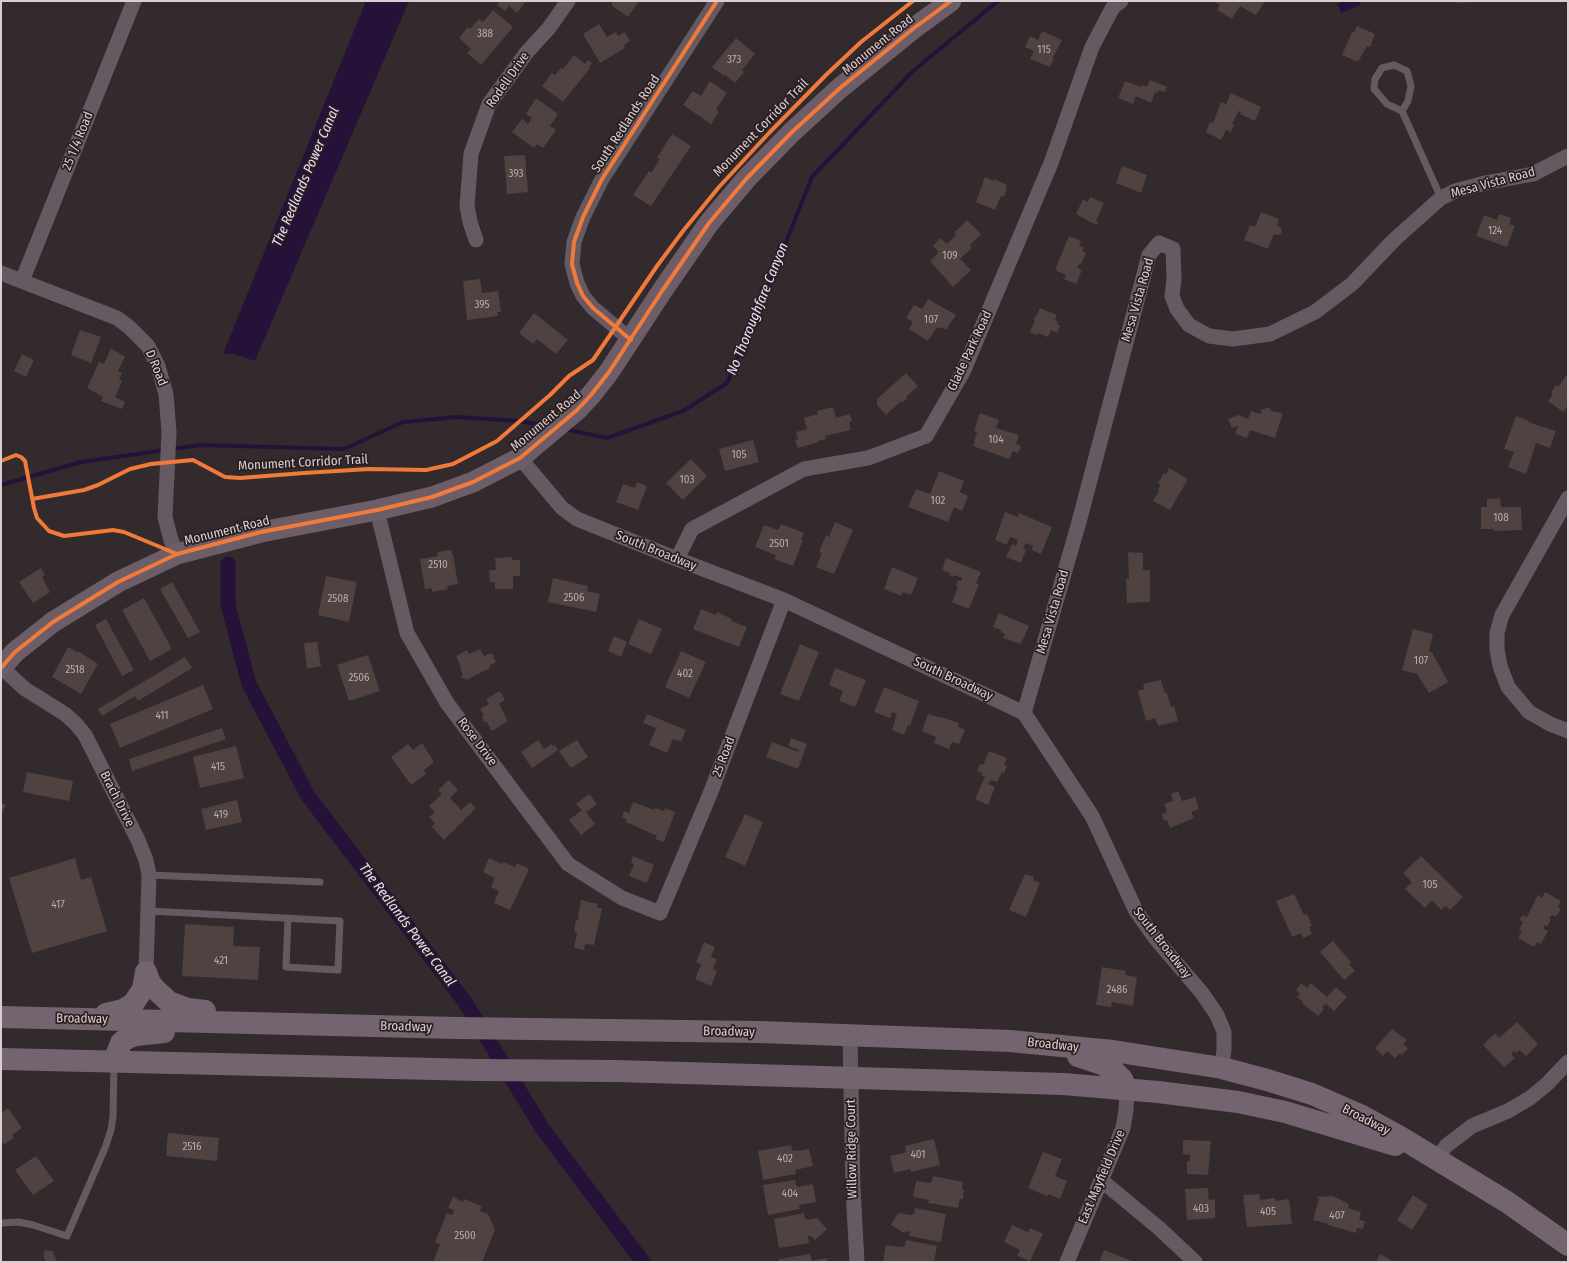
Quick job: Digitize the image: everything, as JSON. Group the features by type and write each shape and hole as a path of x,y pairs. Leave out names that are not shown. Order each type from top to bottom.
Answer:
{"main road":[{"name":"Monument Road","path":"1,667 15,652 53,622 118,582 177,554 261,532 377,510 432,497 467,485 520,458 577,410 609,372 709,223 747,178 792,132 840,88 914,28 951,1"},
{"path":"64,1018 107,1014 123,1010 133,1004 139,997 143,989 146,972"},
{"path":"146,972 155,990 165,999 178,1006 188,1009 295,1024"},
{"name":"Broadway","path":"1,1017 457,1028 759,1032 988,1040 1113,1052 1222,1068 1312,1094 1360,1115 1507,1202 1568,1245"},
{"path":"114,1061 121,1043 127,1038 136,1035 295,1024"},
{"path":"988,1040 1060,1052 1089,1059 1114,1071 1122,1079 1127,1090"},
{"name":"Broadway","path":"1,1059 478,1070 616,1071 1063,1084 1238,1102 1285,1112 1390,1144 1436,1160"}],"street":[{"name":"25 1/4 Road","path":"22,281 134,1"},
{"name":"Rodell Drive","path":"476,240 467,206 471,154 489,104 527,52 549,28 568,1"},
{"name":"South Redlands Road","path":"631,340 593,308 583,296 577,283 572,264 574,242 582,217 602,179 717,1"},
{"name":"Glade Park Road","path":"677,559 692,529 804,469 868,458 926,436 966,364 1051,163 1092,47 1113,7 1121,1"},
{"name":"Mesa Vista Road","path":"1024,713 1079,522 1150,255 1159,243 1173,249 1174,279 1172,296 1177,308 1189,325 1209,336 1233,339 1270,334 1315,312 1346,289 1395,239 1441,198 1454,191 1533,174 1568,156"},
{"name":"D Road","path":"1,273 117,318 140,337 155,358 163,382 168,412 168,479 165,517 171,540 177,554"},
{"name":"South Broadway","path":"520,458 562,508 577,519 784,600 1024,713 1092,816 1136,911 1155,938 1202,993 1217,1015 1224,1032 1222,1068"},
{"path":"1568,498 1502,615 1497,633 1497,649 1500,666 1508,687 1529,712 1550,724 1568,731"},
{"name":"Rose Drive","path":"377,510 406,633 447,703 568,864 622,898 660,913"},
{"name":"25 Road","path":"660,913 710,794 784,600"},
{"name":"Brach Drive","path":"1,667 12,679 25,689 65,714 85,735 138,840 146,860 149,875 146,972"},
{"name":"Willow Ridge Court","path":"850,1035 853,1189 857,1262"},
{"path":"1436,1160 1446,1146 1472,1126 1508,1111 1530,1098 1568,1062"},
{"name":"East Mayfield Drive","path":"1067,1262 1123,1128 1127,1090"},
{"path":"1100,1180 1160,1229 1194,1262"}],"lane":[{"path":"1402,111 1408,101 1411,86 1407,71 1394,65 1382,68 1375,79 1374,89 1386,104 1402,111 1441,198"},
{"path":"149,875 320,882"},
{"path":"149,911 288,918 340,921 338,970 286,967 288,918"},
{"path":"1,1223 26,1224 67,1236 106,1148 111,1130 113,1118 114,1061"}],"water":[{"path":"366,1 409,1 255,361 234,354 223,354"},
{"path":"1344,1 1359,1 1361,5 1341,13 1337,4"}],"building":[{"path":"500,1 526,1 517,13 509,6 506,11 497,5"},
{"path":"613,1 639,1 628,17 611,5"},
{"path":"1213,1 1265,1 1256,15 1240,6 1232,19 1217,10 1220,5"},
{"path":"1456,1 1477,1 1477,2 1456,3"},
{"path":"493,10 513,27 481,65 467,53 471,49 459,38 468,27 470,29 479,19 483,22"},
{"path":"599,24 607,37 616,32 618,36 625,32 630,41 624,45 625,48 600,63 583,34"},
{"path":"1357,26 1375,34 1370,47 1367,46 1358,62 1342,55 1352,32 1354,32"},
{"path":"1042,31 1062,40 1052,59 1054,59 1050,67 1030,59 1034,51 1025,47 1030,36 1038,40"},
{"path":"736,38 755,54 742,70 744,72 735,83 712,67"},
{"path":"574,55 585,64 588,60 592,63 590,68 563,102 542,86 552,73 555,75 561,68 563,69"},
{"path":"1150,80 1167,87 1165,92 1158,90 1157,93 1155,92 1151,103 1136,96 1133,104 1118,98 1125,81 1141,87 1142,85 1147,87"},
{"path":"710,81 727,93 716,109 719,112 711,124 683,105 693,91 701,96"},
{"path":"1231,93 1261,107 1255,121 1240,114 1241,112 1239,111 1232,124 1234,125 1231,132 1226,130 1221,140 1206,132 1210,122 1213,123 1221,102 1226,104"},
{"path":"536,98 558,114 550,126 556,130 543,148 537,144 534,148 512,132 522,119 528,124 532,118 526,114"},
{"path":"672,134 691,146 651,206 633,195 649,171 651,173 660,159 657,158"},
{"path":"525,155 528,192 507,194 504,156"},
{"path":"1122,166 1147,175 1141,193 1116,183"},
{"path":"985,177 1007,185 1005,188 1007,189 1004,197 1001,196 995,210 976,202"},
{"path":"1090,197 1104,203 1096,221 1098,222 1096,225 1076,214 1083,199 1088,202"},
{"path":"1261,212 1279,219 1277,226 1281,228 1282,231 1281,234 1274,234 1268,249 1244,240 1250,225 1255,227"},
{"path":"1499,214 1511,218 1509,224 1515,226 1507,247 1476,236 1484,215 1497,220"},
{"path":"967,220 981,234 970,245 972,248 960,259 971,270 953,287 930,261 939,252 933,246 940,238 947,244 956,235 954,233"},
{"path":"1069,236 1081,241 1079,246 1084,247 1082,251 1086,253 1081,264 1080,263 1077,268 1082,270 1076,284 1064,279 1066,275 1055,270"},
{"path":"480,279 482,293 498,291 501,312 497,312 498,316 467,320 463,281"},
{"path":"928,299 956,315 946,330 941,327 940,329 937,327 928,341 909,329 913,322 906,318 914,305 922,309"},
{"path":"1040,308 1057,315 1055,320 1060,326 1057,333 1051,330 1048,337 1030,332 1035,320 1033,319 1035,316 1036,317"},
{"path":"534,313 568,340 556,354 537,339 533,344 519,333"},
{"path":"80,330 101,337 91,363 71,355"},
{"path":"111,348 125,357 118,371 122,373 119,379 122,381 115,397 125,402 122,409 101,401 103,397 87,388 99,362 104,364"},
{"path":"22,354 34,360 26,377 14,371"},
{"path":"906,373 918,386 906,397 908,398 902,403 901,401 886,415 877,405 877,399"},
{"path":"1568,373 1568,405 1563,412 1548,401 1553,394 1551,392 1556,385 1558,387"},
{"path":"833,407 836,418 850,414 852,421 849,422 851,430 825,436 826,439 798,448 795,440 798,439 796,432 807,429 804,418 818,414 817,411"},
{"path":"1266,407 1271,409 1270,411 1283,413 1275,438 1250,430 1247,438 1235,434 1238,426 1232,428 1228,419 1238,415 1248,419 1251,411 1260,414 1262,409 1265,409"},
{"path":"980,413 999,420 996,428 1019,435 1016,444 1021,446 1018,453 1013,451 1009,459 973,446 977,432 974,431"},
{"path":"1516,416 1529,421 1528,422 1556,431 1550,448 1536,443 1526,474 1508,467 1514,452 1504,449"},
{"path":"753,440 759,462 725,471 719,449"},
{"path":"691,459 707,476 683,500 666,483"},
{"path":"1169,468 1188,479 1170,510 1153,501 1161,484 1158,483"},
{"path":"939,471 964,481 960,492 968,496 962,511 954,507 948,522 908,507 916,489 930,494"},
{"path":"637,482 647,486 638,510 616,502 623,484 635,488"},
{"path":"1500,498 1501,507 1521,507 1522,530 1494,531 1494,529 1481,529 1481,507 1487,507 1487,499"},
{"path":"1005,512 1018,517 1019,513 1052,527 1041,554 1032,550 1033,546 1026,543 1023,549 1026,550 1021,563 1006,557 1012,544 1016,546 1018,540 1010,537 1007,545 995,540"},
{"path":"835,522 853,530 834,574 816,567 822,553 819,552 826,535 829,537"},
{"path":"781,524 804,533 801,540 803,540 793,566 774,559 776,555 755,547 764,525 778,530"},
{"path":"451,550 458,584 447,586 448,589 432,592 432,588 425,589 420,559 438,556 437,552"},
{"path":"1128,552 1143,553 1143,570 1150,570 1150,602 1127,603 1126,579 1129,579"},
{"path":"512,557 512,560 520,560 520,576 513,576 513,589 495,589 495,582 490,582 489,570 496,570 495,558"},
{"path":"946,558 981,572 976,583 979,584 969,609 952,602 958,587 956,586 958,580 961,581 962,578 954,575 953,577 950,573 942,570"},
{"path":"892,567 918,578 911,595 903,592 901,596 884,589"},
{"path":"41,568 45,575 42,577 50,592 33,603 19,582"},
{"path":"326,576 357,582 349,622 318,615"},
{"path":"553,578 588,586 587,591 600,594 596,612 548,602"},
{"path":"172,582 200,632 188,638 160,589"},
{"path":"144,598 172,649 150,661 122,610"},
{"path":"701,609 716,615 717,612 732,619 731,621 747,627 739,647 693,629"},
{"path":"999,613 1029,626 1021,644 1003,638 1005,634 1001,632 1001,630 993,627"},
{"path":"106,619 134,670 122,676 95,625"},
{"path":"639,619 662,629 651,654 628,644"},
{"path":"1413,629 1433,634 1429,651 1432,652 1448,682 1429,693 1417,674 1402,670"},
{"path":"614,636 627,642 621,657 608,651"},
{"path":"317,642 321,666 307,669 304,643"},
{"path":"800,644 819,652 799,701 780,694"},
{"path":"68,647 77,652 78,651 98,664 81,694 52,677"},
{"path":"480,649 484,656 492,653 496,662 489,666 490,668 466,680 464,678 462,679 461,676 463,675 460,668 461,667 456,656 467,650 469,654"},
{"path":"681,651 706,662 689,698 665,687"},
{"path":"368,655 380,691 349,701 337,665"},
{"path":"185,657 192,668 138,701 135,696 102,716 98,709"},
{"path":"835,668 866,680 855,707 839,701 843,691 829,685"},
{"path":"1161,680 1171,707 1174,706 1178,721 1158,726 1155,718 1146,721 1138,691 1144,689 1143,684"},
{"path":"203,685 213,709 120,748 110,724"},
{"path":"884,687 919,701 910,726 908,725 904,735 892,730 897,714 892,712 890,718 874,712"},
{"path":"500,691 505,700 499,704 508,721 492,731 486,721 484,722 482,717 484,716 480,709 489,704 486,699"},
{"path":"647,714 686,730 681,742 673,739 667,753 649,745 656,728 643,723"},
{"path":"928,714 959,723 958,727 965,730 959,744 952,742 949,749 934,743 936,737 922,731"},
{"path":"222,728 226,739 132,771 129,759"},
{"path":"791,738 807,744 798,769 766,757 772,742 799,752 799,750 788,746"},
{"path":"538,740 544,749 552,744 553,746 555,745 558,750 532,768 521,752"},
{"path":"577,740 588,757 571,768 559,751"},
{"path":"422,743 434,762 424,770 426,774 411,785 391,757 408,744 413,750"},
{"path":"236,746 244,778 200,788 193,757"},
{"path":"989,751 1007,758 1004,765 1007,766 997,782 991,780 988,784 995,787 988,805 975,799 985,777 981,775 982,773 977,771 980,764 983,765"},
{"path":"27,772 73,781 69,801 23,792"},
{"path":"449,780 458,790 450,798 461,810 470,802 476,808 444,840 432,827 435,823 429,817 435,812 429,806 442,794 438,790"},
{"path":"1178,791 1182,801 1195,797 1199,809 1191,812 1194,818 1170,828 1167,820 1164,821 1162,814 1167,812 1164,804 1173,801 1171,794"},
{"path":"589,794 597,804 586,812 595,824 581,835 569,820 582,810 576,804"},
{"path":"237,800 242,822 206,830 201,809"},
{"path":"633,802 654,810 655,808 664,811 665,808 675,812 664,842 655,839 657,836 626,822 626,819 622,818 624,811 629,813"},
{"path":"1,803 6,805 1,815"},
{"path":"745,814 763,822 745,866 725,857"},
{"path":"633,856 654,865 647,883 629,876 634,864 631,863"},
{"path":"1421,856 1463,897 1450,910 1446,906 1441,910 1432,900 1425,908 1405,889 1412,882 1403,873"},
{"path":"75,858 81,880 91,877 107,931 32,953 9,878"},
{"path":"489,858 502,864 503,862 515,867 517,863 529,869 510,910 494,903 499,891 491,887 495,878 483,872"},
{"path":"1025,874 1034,877 1033,880 1040,883 1026,917 1009,910"},
{"path":"1545,892 1561,901 1558,907 1561,909 1556,917 1552,915 1549,918 1551,919 1547,927 1545,925 1543,928 1548,931 1541,944 1537,942 1534,947 1518,938 1522,932 1519,930 1523,922 1519,920 1523,915 1527,917 1538,895 1542,898"},
{"path":"1294,894 1304,915 1307,914 1312,926 1309,927 1312,934 1303,938 1301,933 1292,937 1276,901"},
{"path":"581,900 598,904 597,908 602,908 594,945 585,944 584,950 574,948 577,933 574,932 576,920 578,921 579,917"},
{"path":"185,924 234,927 233,946 260,947 258,980 182,976"},
{"path":"1333,941 1351,962 1349,964 1355,971 1344,980 1320,952"},
{"path":"704,942 715,947 711,957 717,959 713,969 717,971 711,986 695,979 701,964 696,962"},
{"path":"1102,967 1126,971 1125,975 1137,977 1133,1006 1112,1002 1111,1007 1096,1005"},
{"path":"1301,983 1307,988 1311,983 1327,997 1336,987 1347,997 1334,1011 1326,1004 1322,1007 1324,1009 1318,1016 1297,997 1300,994 1296,990"},
{"path":"1517,1022 1538,1044 1526,1056 1520,1050 1516,1053 1514,1051 1511,1054 1515,1058 1504,1067 1483,1045 1495,1033 1499,1038"},
{"path":"1392,1029 1407,1040 1403,1044 1408,1048 1402,1055 1400,1053 1395,1058 1387,1051 1383,1056 1375,1048"},
{"path":"8,1108 22,1128 12,1135 14,1138 4,1144 1,1142 1,1113"},
{"path":"168,1133 219,1138 217,1161 166,1156"},
{"path":"934,1139 940,1165 911,1172 910,1169 894,1173 890,1156 904,1153 906,1151 905,1146"},
{"path":"1183,1140 1211,1141 1208,1175 1187,1174 1187,1161 1190,1161 1190,1155 1183,1154"},
{"path":"791,1145 792,1150 794,1151 809,1149 813,1166 795,1170 796,1174 763,1180 758,1151"},
{"path":"1043,1152 1062,1159 1055,1176 1067,1181 1060,1199 1048,1194 1047,1196 1028,1188"},
{"path":"36,1156 54,1181 33,1195 15,1170"},
{"path":"933,1176 963,1182 963,1199 960,1199 958,1208 928,1203 929,1200 913,1197 916,1181 930,1183"},
{"path":"795,1180 798,1187 813,1184 816,1202 799,1205 800,1209 768,1215 763,1185"},
{"path":"1208,1188 1209,1200 1215,1199 1215,1218 1187,1220 1185,1189"},
{"path":"1259,1194 1260,1200 1275,1198 1275,1201 1289,1199 1292,1224 1247,1227 1243,1195"},
{"path":"1413,1195 1428,1205 1412,1230 1397,1220"},
{"path":"1333,1196 1349,1204 1348,1208 1361,1212 1359,1220 1365,1221 1363,1229 1357,1228 1356,1233 1313,1220 1319,1199 1317,1197"},
{"path":"453,1197 463,1202 464,1199 482,1206 480,1211 488,1214 495,1230 482,1262 433,1262 440,1244 435,1242 447,1213 452,1215 454,1210 448,1208"},
{"path":"915,1208 946,1214 941,1242 909,1236 910,1232 906,1231 904,1233 891,1225 898,1213 911,1215 914,1214"},
{"path":"804,1213 807,1220 817,1218 827,1229 815,1240 811,1236 808,1236 809,1243 779,1248 774,1219"},
{"path":"1012,1225 1028,1232 1030,1228 1043,1234 1030,1261 1017,1256 1020,1250 1004,1242"},
{"path":"906,1240 937,1246 934,1262 883,1261 886,1245 902,1247 905,1246"},
{"path":"44,1250 53,1251 57,1262 46,1262 44,1259"},
{"path":"1104,1250 1135,1262 1099,1262"},
{"path":"810,1254 812,1261 827,1258 828,1262 779,1262 779,1259"},
{"path":"1380,1254 1395,1262 1376,1262"}],"waterway":[{"name":"No Thoroughfare Canyon","path":"564,429 607,438 683,411 727,383 812,177 913,71 998,1"},
{"name":"No Thoroughfare Canyon","path":"172,449 199,445 344,449 403,422 457,417 519,421 548,426"},
{"name":"No Thoroughfare Canyon","path":"1,485 81,462 165,450"},
{"name":"The Redlands Power Canal","path":"228,564 228,605 249,684 308,796 465,1002 542,1128 643,1262"}],"cycle path":[{"path":"631,340 593,308 583,296 577,283 572,264 574,242 583,217 602,179 717,1"},
{"name":"Monument Corridor Trail","path":"32,499 84,490 98,485 130,469 151,464 193,460 225,477 240,478 369,469 426,470 453,464 497,441 550,395 569,376 593,360 657,266 719,187 827,74 861,42 913,1"},
{"path":"1,668 15,652 53,622 118,582 177,554 261,532 377,510 432,497 473,482 520,458 577,410 591,395 609,372 709,223 747,178 792,132 840,88 914,28 951,1"},
{"path":"1,461 16,455 25,461 37,518 49,531 64,536 113,530 124,532 177,554"}]}
